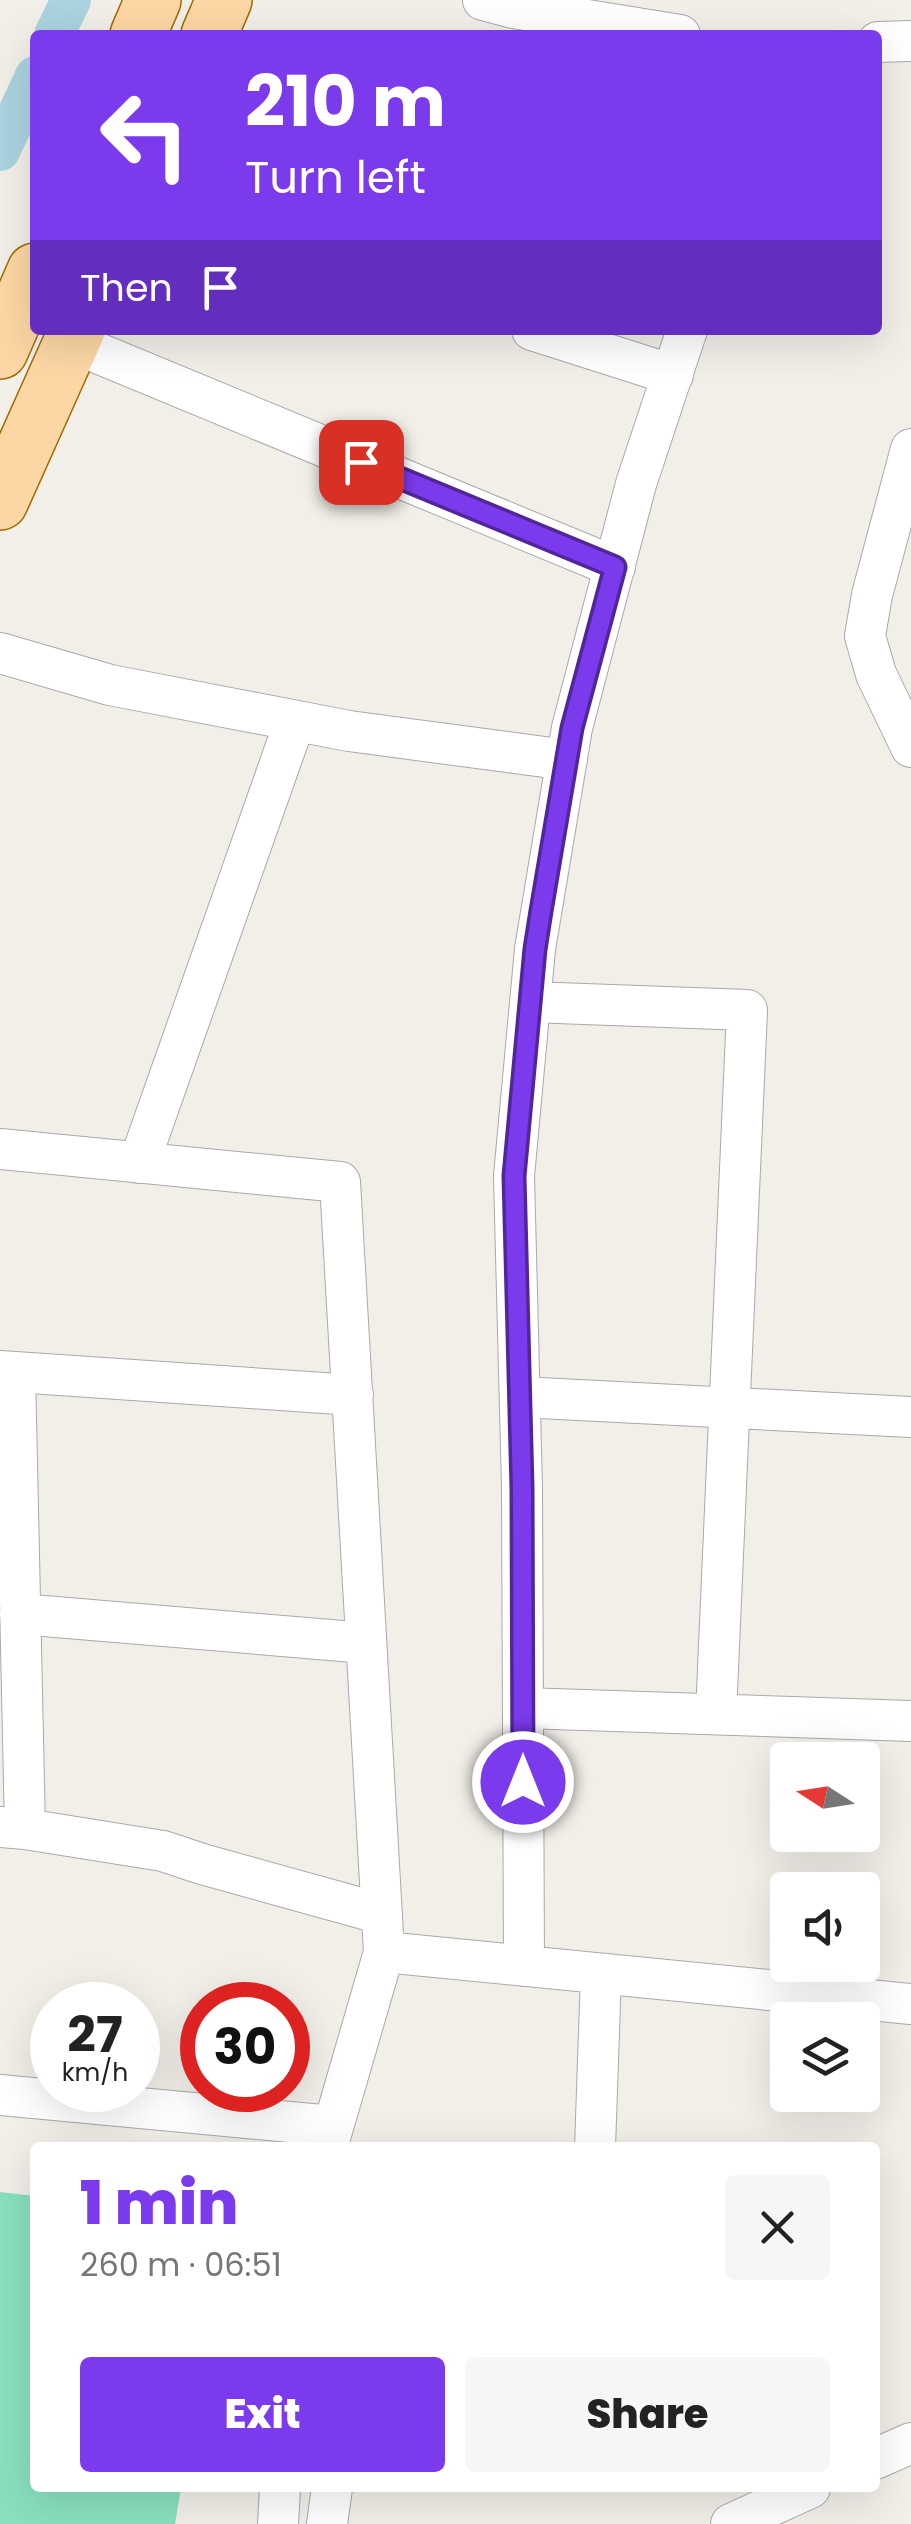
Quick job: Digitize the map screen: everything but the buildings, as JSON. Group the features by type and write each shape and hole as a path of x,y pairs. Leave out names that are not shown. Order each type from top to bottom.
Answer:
{"main road":[{"path":"140,30 153,0"},
{"path":"211,30 224,0"},
{"path":"0,351 30,282"},
{"path":"0,502 74,336"}],"street":[{"path":"483,0 649,30"},
{"path":"882,42 911,41"},
{"path":"548,335 672,375"},
{"path":"524,1966 520,1397 514,1176 535,949 572,728 636,484 685,335"},
{"path":"74,336 615,567"},
{"path":"911,449 872,595 866,636 876,674 911,747"},
{"path":"0,653 110,685 349,731 566,760"},
{"path":"139,1163 297,721"},
{"path":"530,1002 746,1010 716,1714"},
{"path":"0,1149 340,1182 383,1933 353,2058 339,2140 0,2095"},
{"path":"353,1395 8,1372 20,1614 12,1828 163,1851 383,1933 524,1966 911,2004"},
{"path":"520,1397 911,1417"},
{"path":"20,1614 366,1643"},
{"path":"523,1708 911,1721"},
{"path":"595,2142 601,1974"},
{"path":"880,2456 911,2443"},
{"path":"278,2524 280,2492"},
{"path":"326,2524 331,2492"},
{"path":"731,2524 801,2492"}],"green space":[{"path":"0,2192 30,2195 30,2492 180,2492 175,2524 0,2524"}],"waterway":[{"path":"56,30 71,0"},
{"path":"0,151 30,87"}],"route":[{"path":"361,462 615,567 572,728 541,911 514,1176 522,1488 523,1782"}]}
